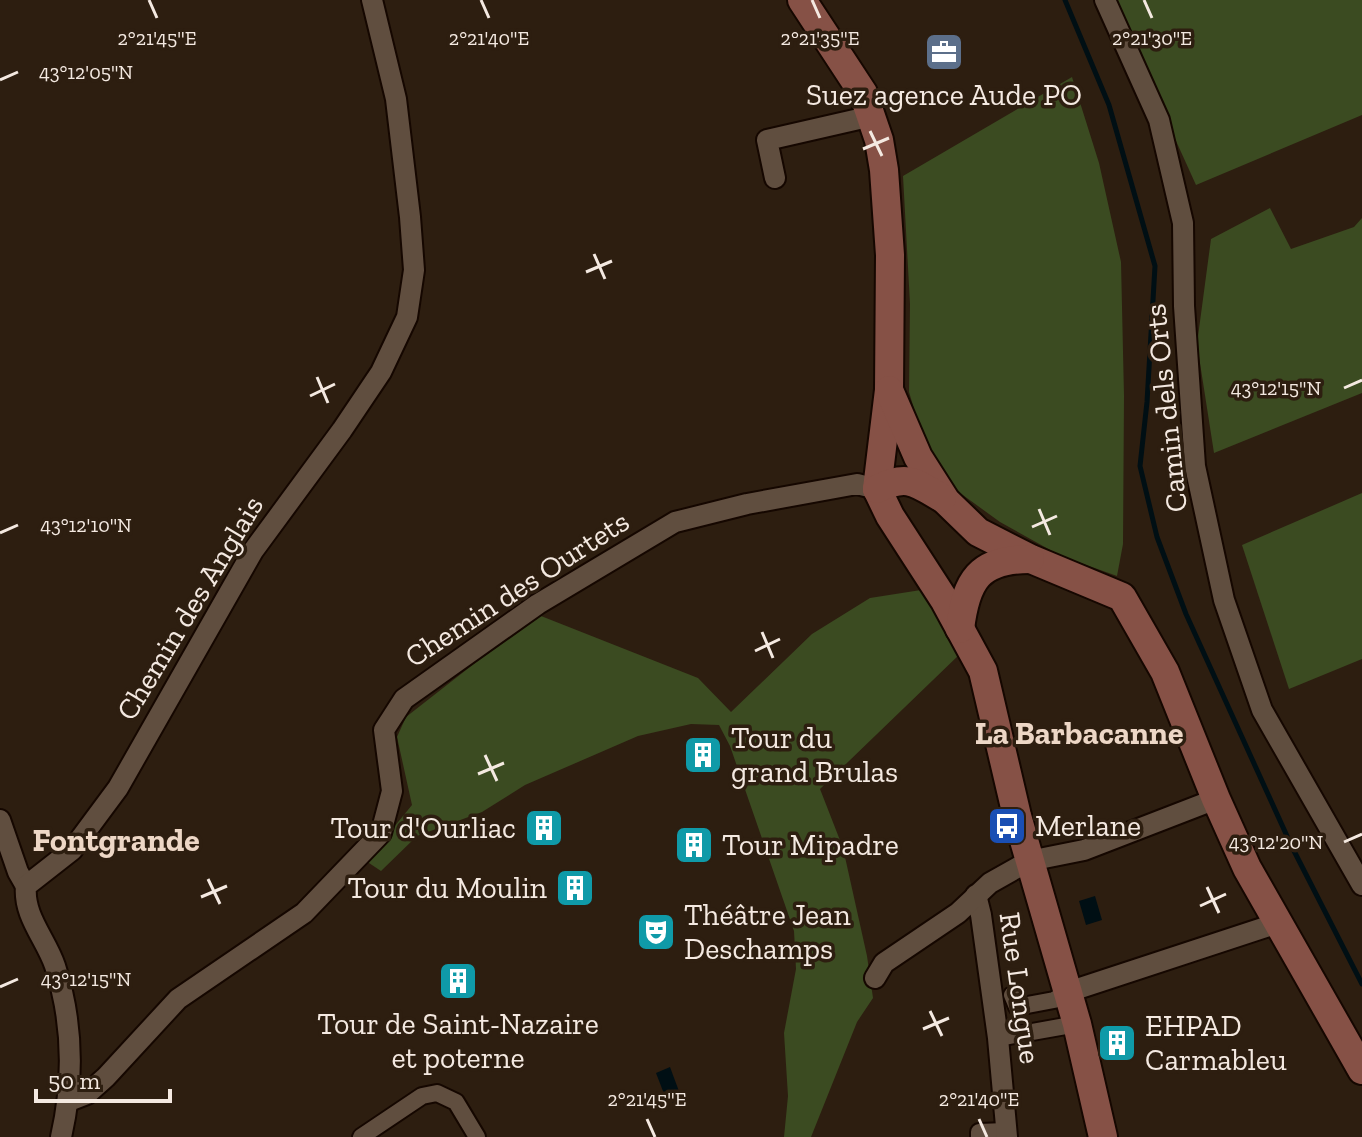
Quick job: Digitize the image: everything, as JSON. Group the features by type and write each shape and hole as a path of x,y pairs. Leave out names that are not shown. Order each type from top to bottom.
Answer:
{"main road":[{"path":"802,0 857,81 879,140 887,201 891,286 889,390 877,489 983,671 1029,861 1077,1024 1103,1137"},
{"path":"889,390 918,457 946,501 978,532 1031,559 1122,597 1165,672 1247,868 1362,1070"},
{"path":"877,489 897,467 905,426"},
{"path":"877,489 894,480 905,480 946,501"},
{"path":"960,629 963,604 980,572 1007,559 1031,559"}],"street":[{"name":"Chemin des Anglais","path":"26,886 72,850 118,788 253,551 381,372 407,317 414,270 410,217 396,99 372,0"},
{"name":"Camin dels Orts","path":"1105,0 1159,120 1183,223 1184,306 1195,466 1224,600 1262,710 1362,885"},
{"path":"775,178 767,140 872,116"},
{"name":"Chemin des Ourtets","path":"69,1101 87,1094 106,1077 178,999 304,913 381,833 392,791 384,730 404,699 538,604 675,522 747,504 857,484 877,489"},
{"path":"875,978 884,963 958,913 990,883 1029,861 1084,850 1216,799"},
{"path":"0,820 26,886 25,899 29,911 54,963 62,995 72,1069 61,1137"},
{"name":"Rue Longue","path":"976,895 998,1038 1007,1134"},
{"path":"1012,995 1017,1007 1054,1000 1068,992 1278,923"},
{"path":"998,1038 1077,1024"},
{"path":"361,1137 428,1093 443,1094 453,1100 477,1137"},
{"path":"979,1137 979,1132 1007,1134"}],"green space":[{"path":"1362,0 1362,115 1196,185 1113,2"},
{"path":"1072,77 1099,163 1121,262 1123,544 1117,576 1061,556 1000,522 960,493 943,472 921,432 909,392 910,304 903,176"},
{"path":"1270,208 1291,249 1354,227 1362,218 1362,393 1214,453 1197,344 1211,239"},
{"path":"1362,493 1362,659 1289,689 1242,545"},
{"path":"921,590 961,653 820,789 843,848 873,998 857,1022 811,1137 784,1137 788,1096 784,1033 796,969 794,931 730,746 719,725 691,724 638,736 525,785 482,812 417,836 381,871 366,861 412,805 397,737 406,717 541,616 698,678 731,712 812,634 870,598"}],"shaded area":[{"path":"1095,896 1102,920 1086,925 1079,901"},
{"path":"670,1067 680,1094 674,1103 666,1099 656,1073"}],"waterway":[{"path":"1065,0 1109,105 1155,266 1140,466 1157,537 1186,614 1292,847 1362,984"}],"place":[{"name":"Suez agence Aude PO","path":"944,52"},
{"name":"Tour du grand Brulas","path":"703,755"},
{"name":"Merlane","path":"1007,826"},
{"name":"Tour d'Ourliac","path":"544,828"},
{"name":"Tour Mipadre","path":"694,845"},
{"name":"Tour du Moulin","path":"575,888"},
{"name":"Théâtre Jean Deschamps","path":"656,932"},
{"name":"Tour de Saint-Nazaire et poterne","path":"458,981"},
{"name":"EHPAD Carmableu","path":"1117,1043"}],"district":[{"name":"La Barbacanne","path":"1079,733"},
{"name":"Fontgrande","path":"116,840"}]}
